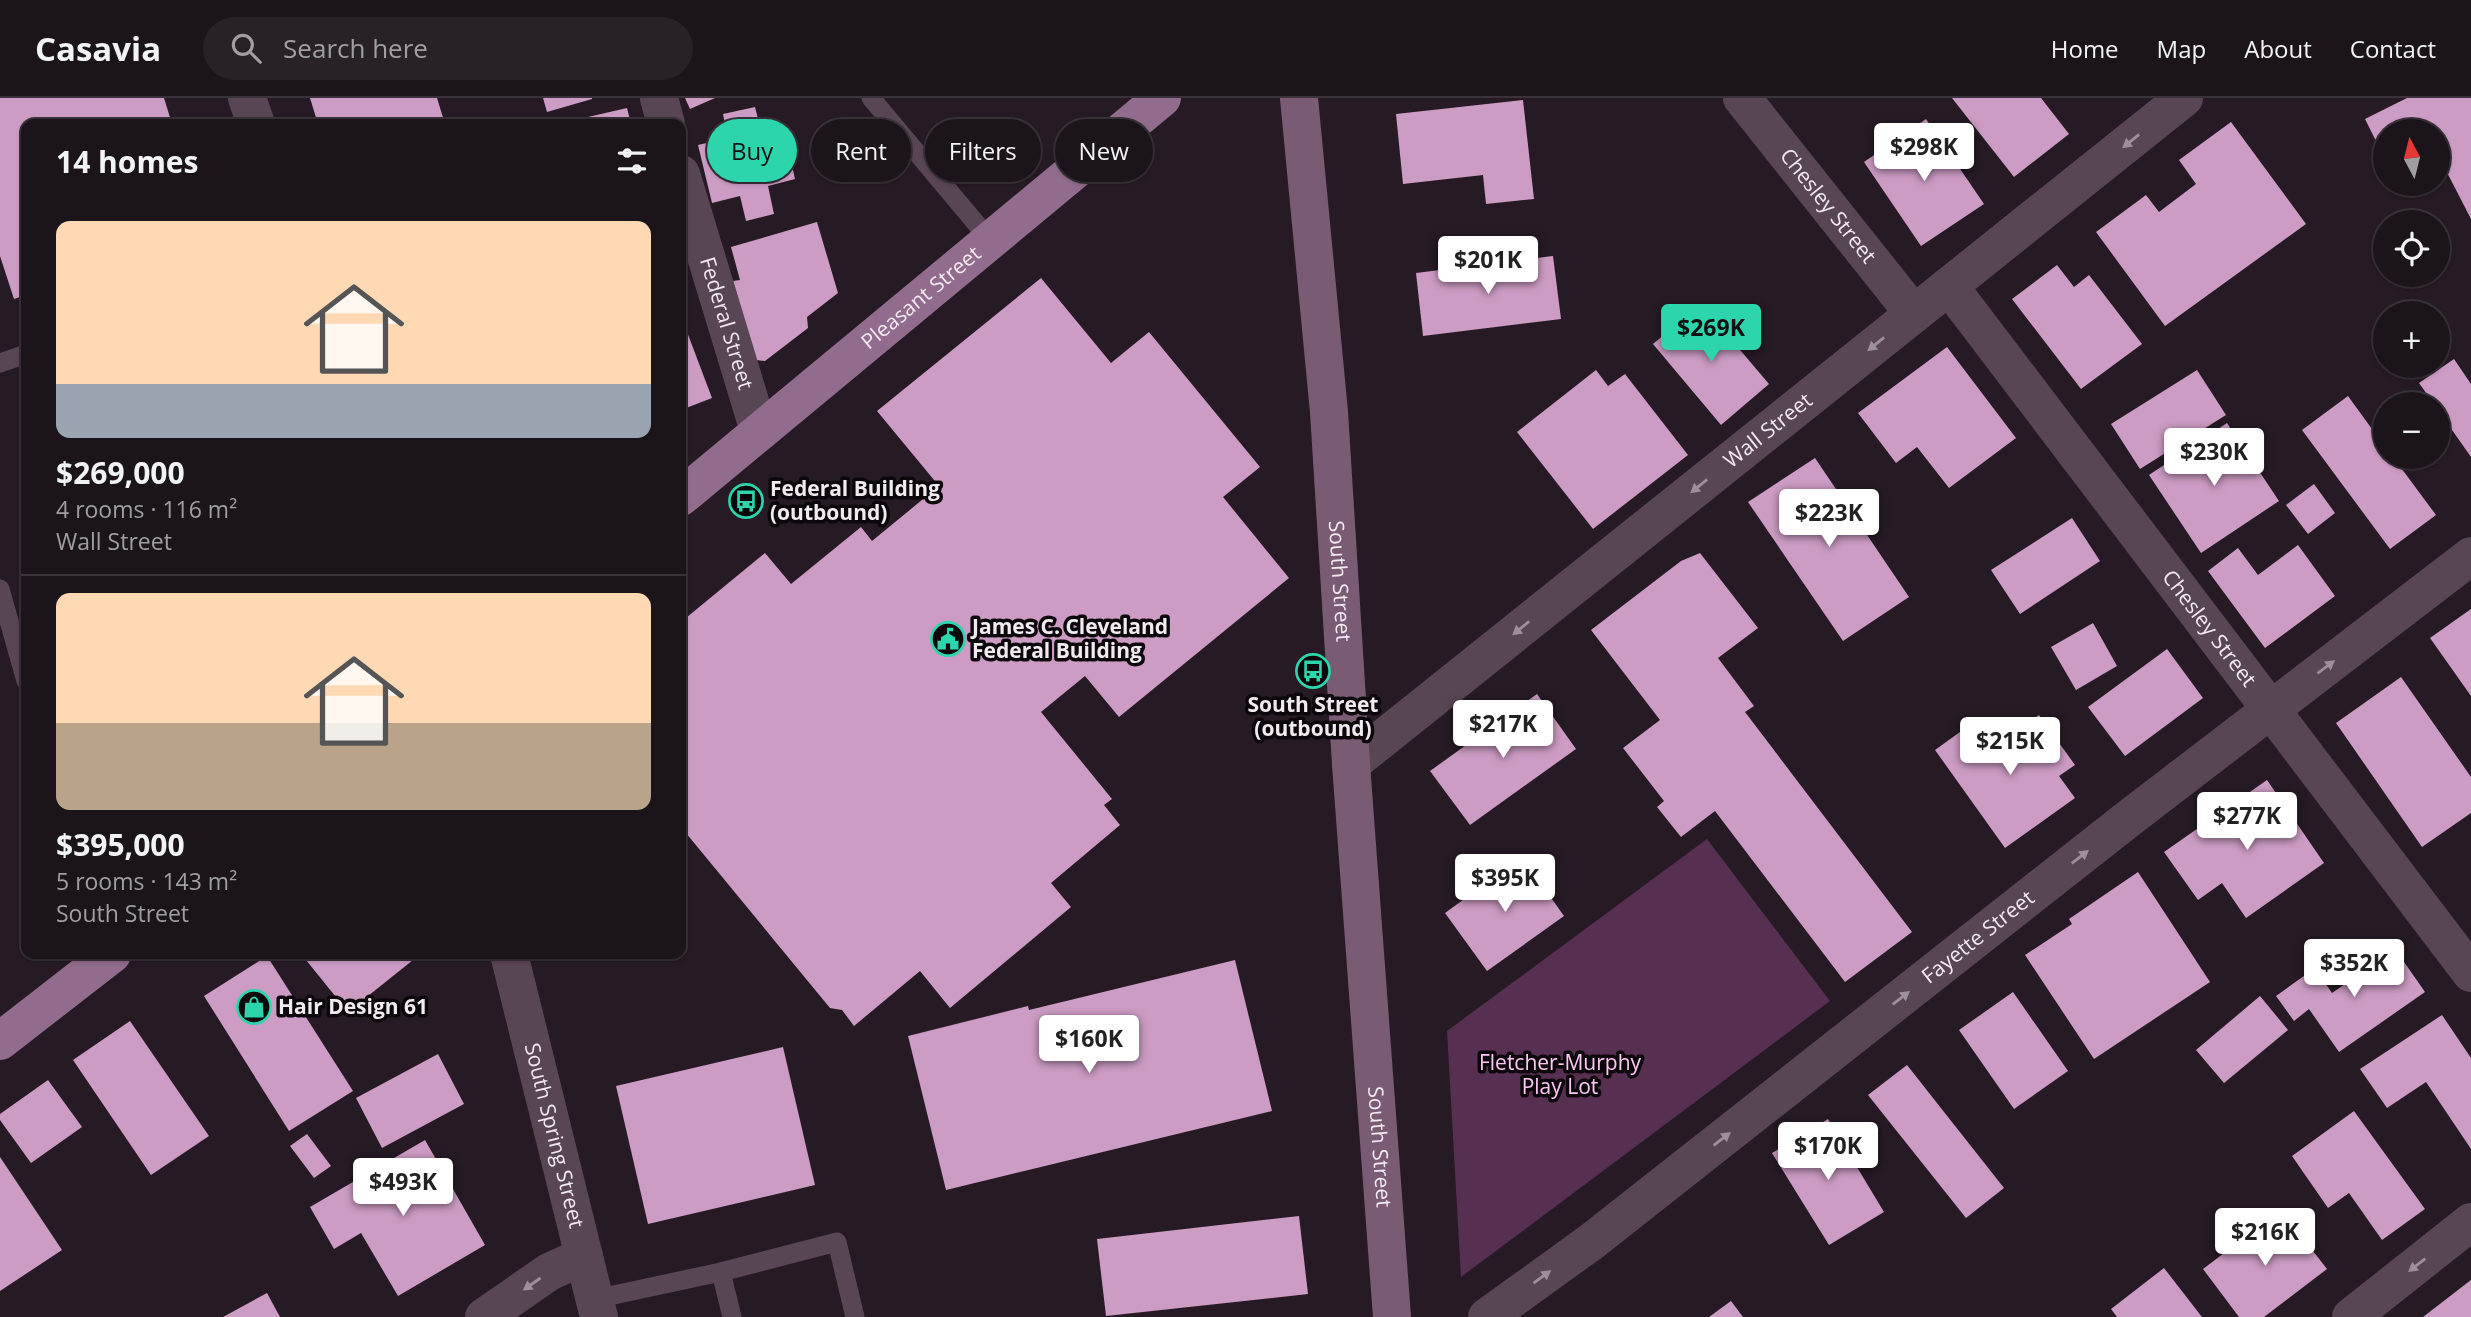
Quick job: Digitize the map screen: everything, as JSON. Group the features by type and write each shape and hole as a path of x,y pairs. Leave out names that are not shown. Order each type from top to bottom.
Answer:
{"main road":[{"name":"Pleasant Street","path":"686,494 1162,98"},
{"name":"South Street","path":"1299,98 1329,412 1351,764 1392,1317"},
{"path":"0,1041 104,959"}],"street":[{"path":"247,98 254,119"},
{"path":"659,98 665,119"},
{"name":"Chesley Street","path":"1742,98 1914,314"},
{"name":"Wall Street","path":"1351,764 2184,98"},
{"name":"Federal Street","path":"686,190 759,431"},
{"name":"Chesley Street","path":"1949,286 2471,973"},
{"name":"Fayette Street","path":"1487,1317 1591,1242 2271,708 2471,556"},
{"name":"South Spring Street","path":"510,959 597,1308"},
{"path":"2351,1317 2471,1222"},
{"path":"484,1317 549,1272 584,1256"}],"lane":[{"path":"871,98 990,240"},
{"path":"0,363 21,356"},
{"path":"0,589 21,661"},
{"path":"597,1308 837,1242 855,1317"},
{"path":"721,1272 732,1317"}],"green space":[{"name":"Fletcher-Murphy Play Lot","path":"1707,839 1830,1001 1461,1277 1447,1031"}],"building":[{"path":"0,98 164,98 170,119 21,119 21,297 14,299 0,256"},
{"path":"310,98 437,98 443,119 316,119"},
{"path":"543,98 592,98 592,99 547,112"},
{"path":"685,98 715,98 690,109"},
{"path":"1952,98 2041,98 2069,134 2014,177"},
{"path":"2407,98 2471,98 2471,219 2450,178 2450,119 2373,119 2373,135 2365,119"},
{"path":"1523,100 1534,199 1486,204 1483,175 1403,184 1396,114"},
{"path":"755,107 758,119 724,119 723,114"},
{"path":"627,108 630,119 579,119"},
{"path":"1926,119 1984,204 1921,246 1864,162"},
{"path":"2231,122 2306,224 2165,326 2096,232 2146,195 2159,212 2196,184 2179,160"},
{"path":"707,143 707,182 783,182 768,186 774,214 746,221 740,196 712,203 698,145"},
{"path":"817,222 838,293 807,317 808,328 765,361 756,360 733,281 740,280 731,247"},
{"path":"1553,256 1561,319 1423,336 1416,273"},
{"path":"2057,265 2074,287 2089,275 2142,344 2081,389 2012,299"},
{"name":"James C. Cleveland Federal Building","path":"1041,278 1111,363 1149,332 1260,467 1223,497 1289,578 1119,717 1085,676 1041,712 1112,799 1104,805 1120,825 1051,883 1071,907 950,1008 920,971 854,1026 842,1010 830,1008 686,833 686,618 765,553 791,584 861,527 872,541 939,486 877,411"},
{"path":"1701,304 1769,384 1721,425 1653,344"},
{"path":"686,329 712,398 686,408"},
{"path":"1947,347 2016,438 1949,488 1917,447 1896,463 1858,413"},
{"path":"2454,359 2471,384 2471,457 2450,427 2450,392 2425,392 2419,383 2426,378 2450,378 2450,362"},
{"path":"1596,370 1608,386 1625,374 1688,455 1593,529 1517,432"},
{"path":"2197,370 2226,415 2140,469 2111,424"},
{"path":"2348,396 2373,430 2373,469 2402,469 2436,515 2390,549 2302,430"},
{"path":"2227,423 2279,501 2201,553 2149,475"},
{"path":"1815,458 1909,597 1843,641 1748,502"},
{"path":"2314,484 2335,513 2308,534 2286,505"},
{"path":"2072,518 2100,561 2020,614 1991,570"},
{"path":"2298,545 2335,596 2265,648 2208,571 2238,548 2258,575"},
{"path":"1700,553 1758,628 1718,658 1754,706 1745,712 1912,932 1845,982 1715,811 1681,837 1657,807 1664,801 1623,748 1660,720 1591,630 1681,561"},
{"path":"2471,609 2471,696 2430,638"},
{"path":"2093,623 2117,666 2076,690 2051,647"},
{"path":"2167,649 2203,698 2125,756 2088,707"},
{"path":"2401,677 2471,777 2471,813 2422,847 2336,723"},
{"path":"1537,694 1576,749 1470,825 1430,771"},
{"path":"2039,715 2075,765 2059,776 2075,798 2005,848 1935,750 1978,719 2010,764 2029,750 2016,731"},
{"path":"2267,780 2324,863 2246,918 2222,883 2198,900 2164,852"},
{"path":"1522,857 1564,916 1487,971 1445,913"},
{"path":"2138,872 2210,982 2094,1059 2025,955 2072,924 2069,919"},
{"path":"2395,949 2425,992 2339,1052 2309,1009 2294,1021 2276,996 2315,968 2332,993"},
{"path":"262,959 269,959 353,1091 289,1131 204,996"},
{"path":"305,959 414,959 348,1012"},
{"path":"1235,960 1272,1111 946,1190 908,1036"},
{"path":"2013,992 2068,1071 2014,1109 1959,1030"},
{"path":"2260,996 2288,1030 2224,1083 2196,1050"},
{"path":"2442,1015 2471,1058 2471,1149 2426,1082 2387,1108 2360,1069"},
{"path":"130,1021 209,1136 151,1175 73,1060"},
{"path":"783,1047 815,1185 648,1224 616,1086"},
{"path":"438,1054 464,1104 382,1148 356,1098"},
{"path":"1907,1065 2004,1188 1966,1218 1868,1095"},
{"path":"48,1080 82,1127 31,1163 0,1120 0,1114"},
{"path":"2354,1111 2425,1209 2382,1240 2349,1193 2328,1208 2292,1156"},
{"path":"1828,1119 1884,1212 1829,1245 1772,1153"},
{"path":"307,1134 331,1166 314,1178 290,1146"},
{"path":"425,1140 485,1245 398,1296 361,1233 334,1249 310,1207"},
{"path":"0,1157 62,1250 0,1291"},
{"path":"2281,1210 2327,1269 2264,1317 2239,1317 2203,1269"},
{"path":"1299,1216 1308,1294 1106,1316 1097,1239"},
{"path":"2164,1268 2202,1317 2117,1317 2111,1309"},
{"path":"2471,1280 2471,1317 2423,1317"},
{"path":"267,1293 280,1317 223,1317"},
{"path":"1731,1301 1743,1317 1709,1317"}],"place":[{"name":"Federal Building (outbound)","path":"746,501"},
{"name":"James C. Cleveland Federal Building","path":"948,639"},
{"name":"South Street (outbound)","path":"1313,671"},
{"name":"Hair Design 61","path":"254,1007"}]}
